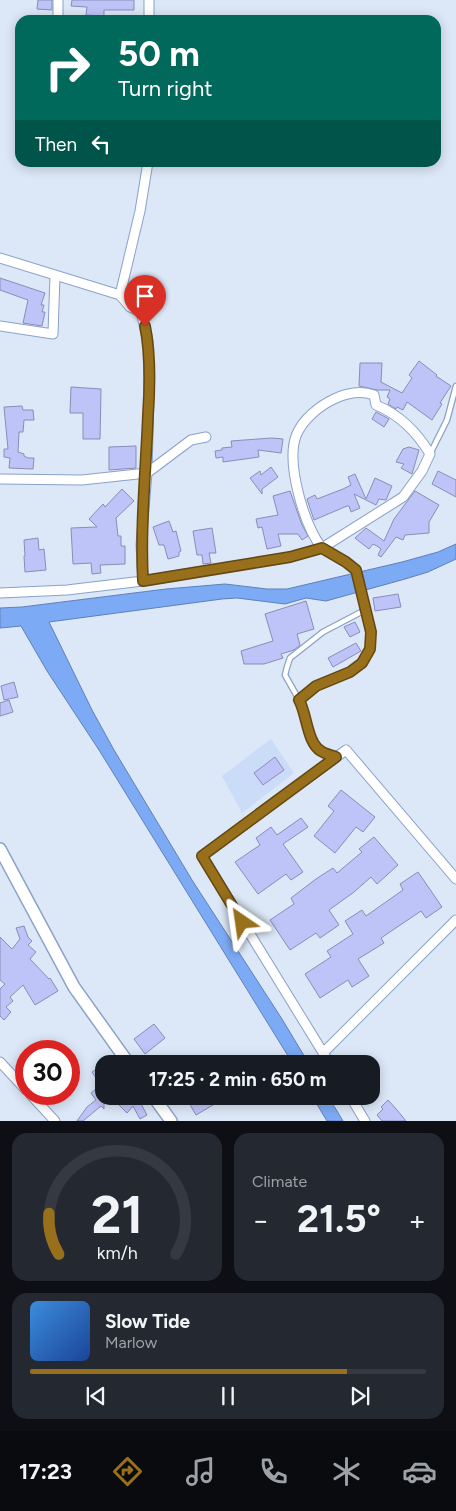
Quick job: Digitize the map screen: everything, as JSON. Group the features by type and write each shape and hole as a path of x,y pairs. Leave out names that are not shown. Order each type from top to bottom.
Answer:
{"street":[{"path":"58,0 58,15"},
{"path":"149,0 149,15"},
{"path":"120,295 140,211 147,167"},
{"path":"0,258 120,295 130,307 141,312 148,341 149,391 141,545 143,581"},
{"path":"0,326 53,334 54,276"},
{"path":"0,593 67,590 143,581 282,558 322,548 403,497 422,471 430,454 421,439 406,423 386,409 376,405 374,394 365,392 345,394 322,404 308,418 296,435 293,453 302,508 314,538 322,548"},
{"path":"0,479 82,480 146,473 192,440 206,437"},
{"path":"456,879 346,750 202,856 323,1053 456,920"},
{"path":"0,849 74,987 123,1055"},
{"path":"0,1062 15,1078"},
{"path":"41,1105 56,1121"},
{"path":"159,1105 171,1121"},
{"path":"355,1105 365,1121"}],"lane":[{"path":"430,454 447,420 456,386"},
{"path":"299,700 316,686 350,672 362,663 370,649 371,632 356,570 322,548"},
{"path":"336,757 320,751 312,741 307,720 299,700 285,675 290,658 323,632 365,610"}],"shaded area":[{"path":"271,739 294,773 242,813 222,776"}],"water":[{"path":"456,544 456,559 428,572 326,601 306,598 285,604 237,598 222,599 49,622 92,710 114,750 192,880 304,1055 287,1055 99,750 47,671 21,626 0,628 0,608 225,584 267,589 287,589 438,552"},
{"path":"317,1105 333,1105 343,1121 327,1121"}],"building":[{"path":"38,0 52,0 52,10 37,9"},
{"path":"72,0 134,0 134,10 104,10 104,15 86,15 87,7 71,6"},
{"path":"0,278 45,293 41,305 44,305 42,312 45,312 42,326 23,323 28,300 0,290"},
{"path":"419,361 451,386 432,420 407,402 403,410 397,407 396,409 388,404 390,399 387,397 390,390 377,390 359,386 360,363 382,363 381,382 402,393 412,378 409,375"},
{"path":"71,387 101,389 100,439 83,439 83,413 70,413"},
{"path":"22,406 23,410 33,410 34,420 24,420 23,432 19,432 18,452 28,458 34,458 33,469 9,468 10,458 4,457 4,449 8,449 4,407"},
{"path":"376,412 389,419 384,427 372,419"},
{"path":"283,439 281,453 258,450 259,457 223,462 223,457 216,458 215,451 232,447 231,441"},
{"path":"136,446 136,468 109,470 109,447"},
{"path":"409,447 419,450 412,474 401,468 404,464 396,462 403,449"},
{"path":"271,467 278,477 262,489 262,494 250,478 260,471 261,475"},
{"path":"438,471 456,480 456,497 432,484"},
{"path":"355,474 366,499 375,478 392,486 386,500 379,499 376,505 354,494 360,508 351,512 349,506 347,506 314,520 307,499 315,495 317,499 351,485 348,477"},
{"path":"122,489 134,501 116,518 118,536 121,536 121,546 125,546 125,564 100,565 101,573 92,574 91,563 73,564 71,528 97,527 89,519 103,504 105,507"},
{"path":"290,491 308,536 302,540 298,534 278,534 281,546 267,549 262,527 258,528 256,519 278,515 273,496"},
{"path":"415,491 439,505 429,522 429,533 405,535 403,540 396,537 381,557 378,555 381,549 377,546 373,544 369,549 355,538 366,528 384,541 394,519"},
{"path":"169,521 173,532 176,531 181,551 179,556 168,559 164,545 159,545 153,527"},
{"path":"212,528 216,553 209,553 211,563 203,564 202,555 197,555 193,531"},
{"path":"38,538 39,550 44,549 46,570 25,572 24,540"},
{"path":"398,594 401,607 375,611 373,598"},
{"path":"306,601 314,629 297,634 300,645 294,650 281,654 283,658 264,664 244,664 241,651 273,641 265,614"},
{"path":"355,622 360,632 350,637 344,627"},
{"path":"356,643 361,651 333,667 328,658"},
{"path":"14,682 18,697 4,700 1,686"},
{"path":"9,700 13,712 0,716 0,703"},
{"path":"275,757 284,770 263,785 254,773"},
{"path":"341,790 375,817 363,832 356,827 335,853 314,836 334,811 328,806"},
{"path":"301,818 308,827 283,844 303,872 291,880 286,874 258,894 235,862 260,845 256,838 271,827 277,835"},
{"path":"374,837 398,865 377,884 371,877 329,910 339,925 320,938 316,933 290,950 270,920 294,904 291,898 316,879 333,868 337,873 362,852 359,849"},
{"path":"418,872 442,907 426,918 421,911 381,938 384,943 358,959 369,976 352,987 348,980 320,998 305,974 331,957 327,951 353,934 345,921 362,910 366,916 403,890 400,884"},
{"path":"24,926 28,937 32,941 28,945 36,952 30,959 50,978 58,991 35,1005 23,985 10,997 13,1001 6,1007 11,1012 4,1020 0,1016 0,989 5,984 0,980 0,937 12,949 20,939 16,928"},
{"path":"154,1024 165,1038 145,1054 134,1039"},
{"path":"95,1090 95,1099 91,1093"},
{"path":"388,1100 406,1121 382,1121 377,1115 383,1109 381,1107"},
{"path":"95,1101 95,1105 104,1105 104,1109 101,1106 83,1121 77,1121 87,1107"},
{"path":"119,1105 142,1105 147,1115 140,1119 133,1106 127,1113"},
{"path":"190,1105 213,1105 196,1115"}],"route":[{"path":"145,326 148,341 149,391 141,545 143,581 290,557 322,548 356,570 371,632 370,649 362,663 350,672 316,686 299,700 307,720 312,741 320,751 336,757 202,856 242,922"}]}
